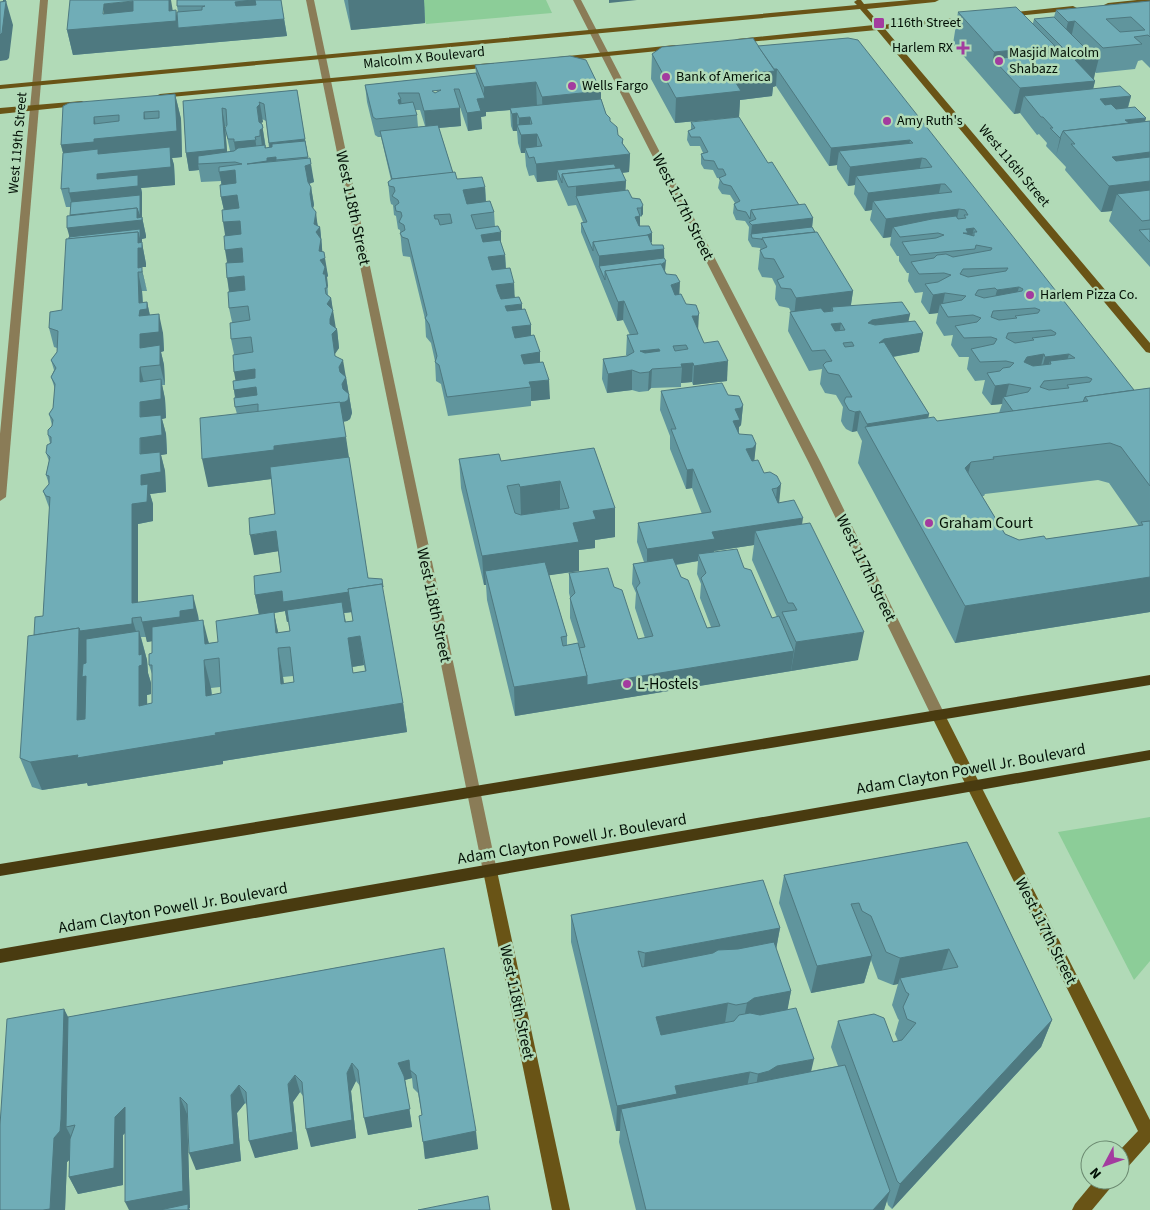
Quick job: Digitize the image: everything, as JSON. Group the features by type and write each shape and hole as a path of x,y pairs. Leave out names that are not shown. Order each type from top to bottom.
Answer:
{"main road":[{"name":"West 116th Street","path":"856,0 1150,350"},
{"name":"Malcolm X Boulevard","path":"0,87 935,0"},
{"path":"1098,6 1149,1"},
{"path":"1002,15 1078,8"},
{"path":"726,42 983,17"},
{"path":"547,60 686,46"},
{"name":"Malcolm X Boulevard","path":"149,97 327,82 498,64"},
{"path":"0,111 91,102"},
{"path":"0,870 1150,680"},
{"name":"West 117th Street","path":"938,715 1149,1133"},
{"name":"Adam Clayton Powell Jr. Boulevard","path":"0,956 1150,756"},
{"name":"West 118th Street","path":"490,871 561,1210"},
{"path":"1130,1153 1149,1133"},
{"path":"1080,1210 1097,1190"}],"street":[{"name":"West 119th Street","path":"0,497 44,0"},
{"name":"West 118th Street","path":"310,0 472,792 490,871"},
{"name":"West 117th Street","path":"577,0 816,463 938,715"}],"green space":[{"path":"418,0 546,0 552,13 426,24"},
{"path":"1150,817 1150,961 1134,980 1058,832"}],"building":[{"path":"70,0 169,0 169,11 176,10 176,21 67,30","holes":["133,1 133,11 103,14 104,4"]},
{"path":"177,0 252,0 235,2 236,6 256,5 255,0 281,0 284,19 178,28 177,12 202,10 202,7 205,6 177,6"},
{"path":"6,1 2,33 0,35 0,2"},
{"path":"1150,1 1150,37 1148,35 1134,37 1142,44 1103,48 1075,21 1068,22 1056,10","holes":["1131,17 1145,30 1120,32 1106,19"]},
{"path":"1016,7 1055,46 994,52 958,12"},
{"path":"1054,17 1086,49 1066,51 1034,19"},
{"path":"753,38 775,71 731,75 741,91 676,98 652,54 662,47"},
{"path":"848,38 858,40 1134,390 1085,397 1083,402 1013,411 1003,397 1028,392 1031,388 1009,384 995,386 987,373 1000,371 1014,363 1006,361 980,362 971,349 994,344 997,339 991,337 964,338 955,326 977,322 981,318 973,315 948,317 940,304 962,300 966,296 945,293 933,295 925,284 938,282 951,275 944,273 919,274 911,262 934,258 937,255 946,254 953,257 991,250 992,248 976,245 975,249 910,255 902,242 936,238 944,235 938,233 900,237 893,227 956,216 958,219 966,218 964,215 968,215 965,210 959,209 886,219 873,201 952,192 945,184 941,184 868,193 856,176 932,167 926,159 922,158 850,167 839,151 913,143 910,140 831,148 777,69 774,69 758,46","holes":["974,228 977,232 974,232 974,236 963,233 968,233 966,229","1008,268 1006,271 968,277 960,274 963,269","1019,287 1023,289 1022,291 984,298 975,295 978,290 995,288 997,290","1035,308 1040,310 1038,313 1015,316 1017,318 999,320 991,317 993,311","1051,330 1056,333 1055,335 1032,338 1034,340 1015,343 1006,338 1008,333","1044,354 1045,357 1069,354 1075,358 1050,361 1051,364 1033,366 1024,362 1027,357","1087,377 1092,379 1090,382 1067,385 1069,388 1049,390 1040,387 1044,381"]},
{"path":"1090,49 1099,58 1075,60 1095,81 1020,88 993,59"},
{"path":"570,56 586,60 601,91 542,97 536,82 484,87 475,65"},
{"path":"476,73 485,98 477,99 481,111 467,113 459,89 454,89 460,108 424,111 419,93 398,93 401,99 398,100 399,104 413,102 417,115 376,119 373,117 365,85"},
{"path":"1120,86 1131,96 1100,99 1105,105 1111,104 1116,109 1135,107 1146,118 1125,120 1129,123 1063,131 1060,138 1024,96"},
{"path":"297,90 305,139 269,143 264,104 259,102 260,104 257,107 259,122 263,128 260,130 260,136 255,137 256,140 234,142 234,139 228,139 225,128 227,125 226,109 222,108 225,149 186,153 183,101"},
{"path":"175,94 177,131 94,139 94,142 61,145 63,106 69,103","holes":["159,111 159,118 144,119 144,112","119,115 119,121 94,124 94,117"]},
{"path":"601,99 606,114 617,127 618,135 623,139 622,143 630,154 536,164 534,157 529,158 525,148 542,146 537,134 521,135 517,125 532,124 530,117 519,118 517,113 512,114 510,108"},
{"path":"739,117 768,163 772,162 799,205 751,210 750,219 746,212 737,210 734,204 740,201 731,186 723,184 719,178 726,175 723,169 718,169 714,161 704,160 701,154 708,152 700,137 691,137 688,131 695,128 691,122"},
{"path":"1150,121 1150,152 1112,157 1116,161 1150,157 1150,181 1109,186 1071,144 1075,144 1063,131"},
{"path":"438,125 453,173 392,179 380,131"},
{"path":"305,141 308,157 276,160 276,157 267,158 267,161 247,164 310,158 311,164 305,166 308,182 311,187 312,207 316,212 314,224 320,227 316,232 321,239 319,251 324,252 325,258 320,260 325,267 323,274 325,274 326,294 331,298 327,304 333,310 330,324 337,329 332,334 335,356 343,360 339,367 340,372 346,377 342,384 343,389 349,394 348,400 345,402 258,412 258,404 235,407 234,398 257,395 256,387 234,390 233,381 255,378 255,369 234,372 233,355 253,352 251,337 231,339 230,323 250,320 248,306 229,308 228,292 245,290 244,276 227,278 226,263 243,262 242,248 225,250 224,236 241,234 240,221 223,222 222,210 239,208 237,195 221,197 220,185 236,183 235,170 219,172 219,167 242,164 235,162 198,164 198,156 234,151 238,148 265,145 265,148 272,147 272,144"},
{"path":"170,147 171,167 97,174 97,179 138,175 138,186 69,193 69,188 61,189 63,153 98,149 98,154"},
{"path":"614,164 616,168 562,174 562,183 557,170"},
{"path":"620,168 626,181 568,187 562,174"},
{"path":"455,172 457,179 482,177 485,187 463,190 467,204 490,201 494,212 471,215 476,229 498,226 501,232 481,235 483,242 500,240 505,255 488,257 492,270 510,268 514,283 496,285 498,292 501,299 519,297 522,304 505,306 507,311 525,309 531,325 512,327 515,338 534,335 540,352 521,355 524,364 543,362 549,380 529,382 531,387 447,397 439,365 435,362 437,356 429,324 425,318 427,315 408,239 402,237 400,233 405,230 404,225 399,222 402,216 401,212 396,211 395,206 399,203 398,200 392,196 395,191 394,187 389,186 388,182 392,179","holes":["450,214 452,223 440,225 434,215"]},
{"path":"628,190 632,198 640,199 643,205 641,208 637,208 640,216 635,217 639,226 649,226 652,233 645,236 593,242 593,251 581,223 587,222 576,196"},
{"path":"1150,190 1150,220 1142,221 1117,194"},
{"path":"140,195 140,217 137,208 70,215 71,202"},
{"path":"805,204 813,218 752,225 749,222 756,219 751,210"},
{"path":"137,208 137,218 142,217 142,220 67,228 67,216"},
{"path":"812,227 815,232 762,238 762,240 752,238 751,234"},
{"path":"140,229 140,241 138,232 69,239 69,237"},
{"path":"1150,229 1150,242 1139,230"},
{"path":"138,232 138,243 142,242 142,248 138,248 138,268 142,267 142,272 138,272 139,303 147,302 147,309 140,310 139,316 159,314 159,332 140,334 140,348 160,345 160,365 140,367 140,382 161,379 161,399 140,402 140,417 161,415 162,435 140,438 140,454 160,452 161,472 141,475 141,485 148,484 147,502 132,504 132,603 193,595 194,609 180,611 180,617 142,622 141,617 132,618 132,624 80,631 79,628 34,635 35,617 43,616 50,497 46,496 43,491 49,484 49,476 46,475 50,457 46,453 47,445 51,443 48,430 52,426 53,420 49,414 53,408 55,384 51,377 56,368 51,360 57,352 58,331 49,328 50,312 62,310 66,239"},
{"path":"817,232 853,291 796,298 791,289 781,288 777,280 784,277 774,259 764,258 760,250 767,247 762,238"},
{"path":"648,235 652,245 663,245 664,249 599,256 593,242"},
{"path":"664,258 666,261 662,264 605,271 605,280 599,266"},
{"path":"661,264 666,274 676,275 680,282 671,285 675,295 681,294 686,304 696,305 699,313 698,316 692,316 704,343 718,341 728,361 694,366 693,363 681,364 682,367 652,369 649,372 640,373 632,370 608,374 603,359 627,356 634,352 627,335 638,334 624,301 618,302 605,271","holes":["686,345 688,349 675,351 673,346","659,349 660,351 645,353 640,351"]},
{"path":"902,302 910,314 872,320 868,323 875,325 915,321 923,333 884,339 879,343 884,342 929,414 867,424 860,411 849,410 844,401 846,397 852,397 839,375 828,373 823,365 826,362 832,361 825,350 812,351 790,312 821,308 824,312 833,311 832,307","holes":["841,323 845,330 835,331 831,324","852,342 854,346 845,347 843,343"]},
{"path":"722,383 728,395 739,396 743,405 741,408 735,409 740,420 733,421 739,434 752,435 756,444 753,448 746,449 752,461 758,460 764,473 770,472 777,476 781,484 777,488 772,489 778,503 794,500 803,518 712,532 715,539 647,549 638,523 711,512 693,469 687,470 671,429 676,429 661,391"},
{"path":"1150,388 1150,486 1121,447 1110,443 993,457 994,459 971,462 965,468 1005,534 1019,540 1044,536 1046,539 1143,525 1141,522 1150,521 1150,577 965,606 865,427 934,417 937,421 1088,401 1085,397"},
{"path":"340,402 346,437 274,446 274,450 202,459 200,418"},
{"path":"594,448 615,508 593,511 596,519 573,523 579,542 482,556 459,459 499,454 501,461","holes":["560,481 569,508 521,515 515,513 507,486 519,484 520,487"]},
{"path":"349,457 368,578 382,579 383,587 382,584 348,589 349,592 283,602 282,591 255,595 254,576 281,572 276,531 250,535 249,518 275,514 270,467"},
{"path":"810,523 864,632 796,642 782,612 797,610 793,603 788,603 755,531"},
{"path":"737,549 744,568 751,570 772,618 779,616 794,651 587,685 587,676 579,648 585,647 570,598 575,593 569,573 608,568 614,587 622,590 638,639 653,636 636,588 640,583 633,564 673,558 681,577 688,580 707,628 720,626 701,578 706,573 698,554"},
{"path":"545,562 567,636 561,637 563,646 578,643 587,676 514,687 485,571"},
{"path":"382,584 403,703 215,733 216,735 77,758 78,755 30,762 20,758 28,636 79,628 77,720 85,719 86,676 82,677 83,664 86,663 86,639 139,631 139,655 142,654 142,665 139,666 139,706 152,703 152,665 149,665 149,654 152,653 152,627 203,620 205,644 218,642 216,621 274,612 276,633 290,631 287,610 342,602 345,622 353,621 348,589","holes":["360,636 366,671 353,673 348,638","290,647 294,682 281,684 278,648","219,658 221,693 206,696 204,660"]},
{"path":"967,842 1052,1020 900,1184 897,1181 838,1021 874,1014 884,1018 893,1042 902,1040 916,1023 907,1019 903,1007 909,994 906,992 900,978 958,967 949,949 900,958 886,952 871,916 862,911 859,903 851,904 872,956 817,966 784,875"},
{"path":"763,880 780,928 645,953 638,951 642,967 713,953 718,950 738,949 774,942 791,991 754,998 747,1003 736,1005 728,1003 656,1017 661,1035 734,1021 739,1015 750,1013 760,1015 796,1008 814,1059 777,1066 769,1071 758,1074 750,1072 675,1086 677,1094 617,1106 571,915"},
{"path":"444,948 476,1131 423,1142 419,1116 422,1115 416,1075 410,1070 409,1060 398,1063 404,1076 410,1109 364,1118 358,1070 352,1063 347,1073 352,1120 306,1129 302,1082 295,1075 288,1084 293,1132 249,1141 246,1092 239,1085 231,1095 234,1144 189,1153 187,1104 180,1097 183,1191 125,1202 125,1107 115,1117 114,1168 69,1177 70,1139 75,1125 66,1127 68,1017"},
{"path":"64,1009 61,1119 60,1131 54,1138 50,1209 0,1210 0,1125 7,1019"},
{"path":"845,1065 890,1191 873,1210 646,1210 621,1109"},
{"path":"488,1196 490,1210 418,1210"},
{"path":"188,1204 188,1210 160,1210"}],"place":[{"name":"116th Street","path":"879,23"},
{"name":"Harlem RX","path":"963,48"},
{"name":"Masjid Malcolm Shabazz","path":"999,61"},
{"name":"Bank of America","path":"666,77"},
{"name":"Wells Fargo","path":"572,86"},
{"name":"Amy Ruth's","path":"887,121"},
{"name":"Harlem Pizza Co.","path":"1030,295"},
{"name":"Graham Court","path":"929,523"},
{"name":"L-Hostels","path":"627,684"}]}
